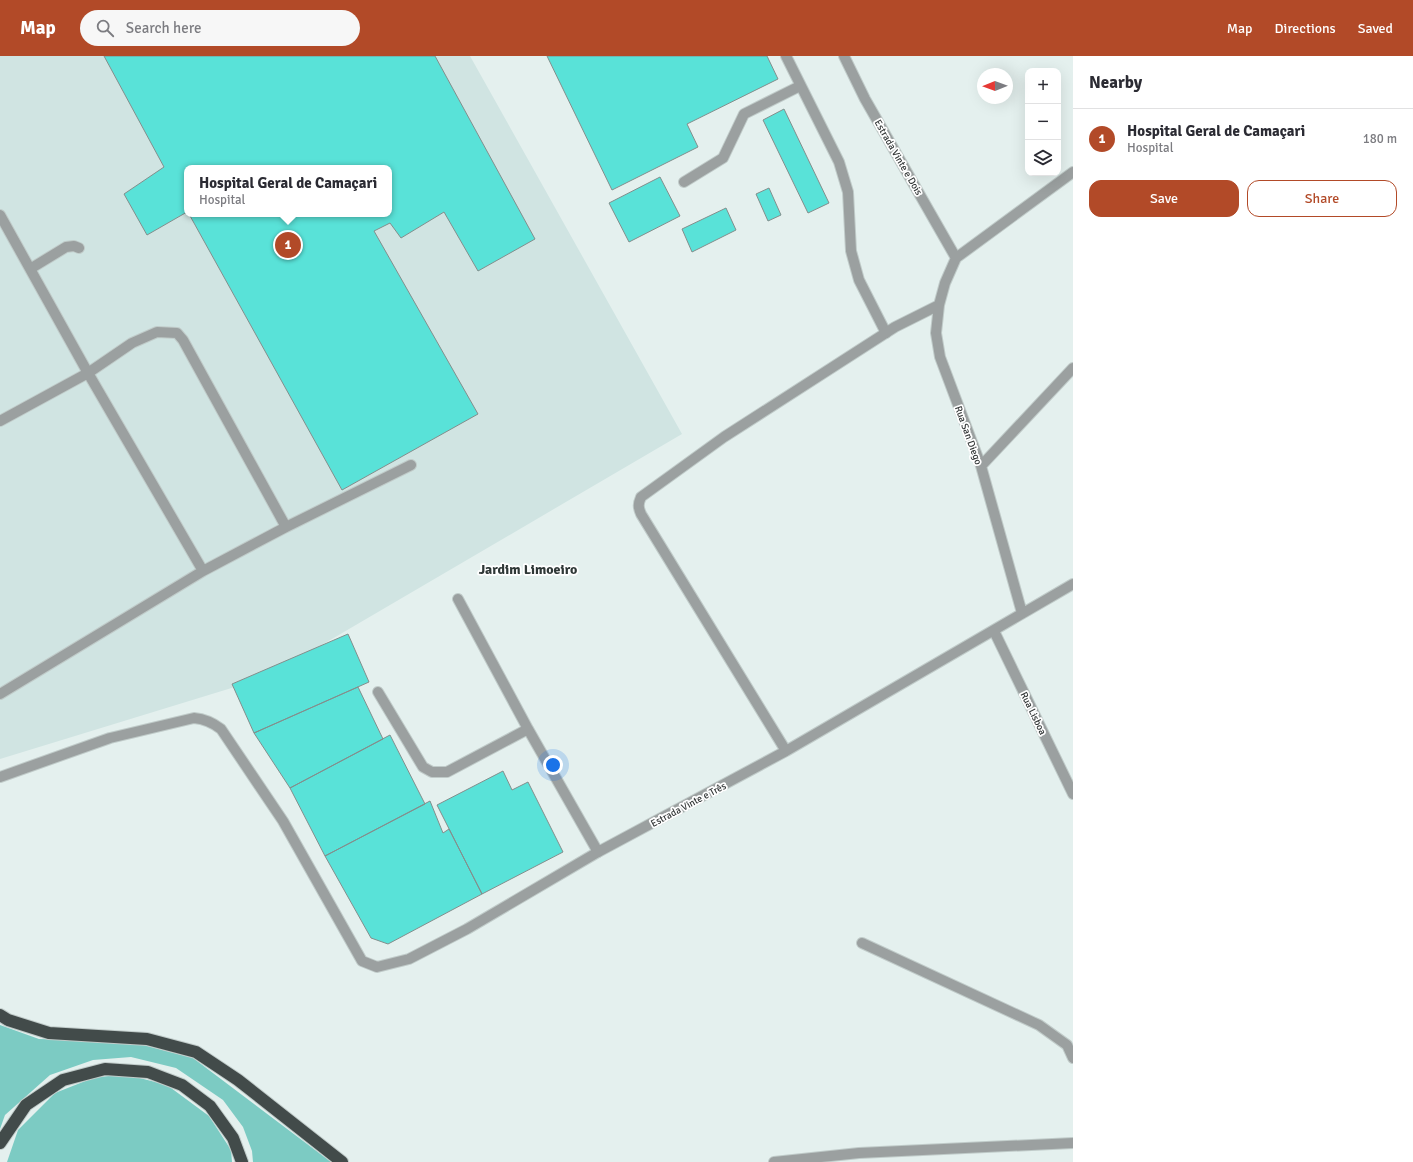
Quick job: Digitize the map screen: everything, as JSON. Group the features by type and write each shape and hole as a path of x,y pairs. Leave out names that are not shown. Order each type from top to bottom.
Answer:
{"highway":[{"path":"0,1015 8,1020 49,1034 147,1039 196,1052 238,1080 342,1162"},
{"path":"0,1143 26,1105 64,1080 105,1069 148,1072 182,1085 210,1106 234,1138 242,1162"}],"street":[{"path":"786,56 839,162 848,192 851,251 857,273 859,280 886,333"},
{"name":"Estrada Vinte e Dois","path":"844,56 866,99 956,258"},
{"path":"684,182 723,158 744,114 800,86"},
{"path":"956,258 1073,172"},
{"path":"0,215 88,373 203,571"},
{"path":"30,269 66,247 74,246 79,248"},
{"name":"Rua San Diego","path":"956,258 939,305 936,333 940,357 981,466 1022,613"},
{"path":"786,751 641,514 638,508 638,503 641,497 724,437 886,333 939,305"},
{"path":"0,421 88,373 132,343 157,332 177,333 183,340 286,527"},
{"path":"981,466 1073,368"},
{"path":"0,694 203,571 286,527 411,465"},
{"name":"Estrada Vinte e Três","path":"0,777 110,738 194,718 205,719 212,722 221,729 283,820 362,961 377,967 409,958 467,929 598,852 786,751 1073,584"},
{"path":"458,599 528,729 598,852"},
{"name":"Rua Lisboa","path":"994,631 1073,794"},
{"path":"378,692 422,767 432,772 447,772 528,729"},
{"path":"862,943 1039,1025 1068,1045 1073,1058"},
{"path":"774,1162 860,1153 1073,1142"}],"shaded area":[{"path":"0,56 470,56 682,434 267,677 0,759"},
{"path":"0,1025 39,1039 132,1042 193,1058 331,1162 253,1162 252,1151 243,1127 223,1100 176,1068 131,1057 93,1060 50,1075 5,1115 0,1129"},
{"path":"124,1074 167,1085 209,1116 231,1150 232,1162 7,1162 18,1130 55,1093 93,1078"}],"building":[{"path":"104,56 435,56 535,239 478,271 444,212 401,238 390,223 374,231 478,414 342,490 191,217 392,217 392,165 184,165 184,214 147,235 124,194 164,167"},
{"path":"547,56 767,56 778,79 687,124 698,147 612,190"},
{"path":"784,109 829,203 808,213 763,120"},
{"path":"660,177 680,216 629,242 609,203"},
{"path":"769,188 781,215 768,221 756,194"},
{"path":"726,208 736,230 692,252 682,229"},
{"path":"348,634 369,682 254,733 232,684"},
{"path":"358,687 383,739 290,788 254,733"},
{"path":"390,735 425,804 325,856 290,788"},
{"path":"503,771 512,790 528,782 563,852 482,894 437,805"},
{"path":"430,801 443,833 449,829 482,894 388,944 371,938 325,856"}],"place":[{"name":"Hospital Geral de Camaçari","path":"288,245"}],"district":[{"name":"Jardim Limoeiro","path":"528,569"}]}
